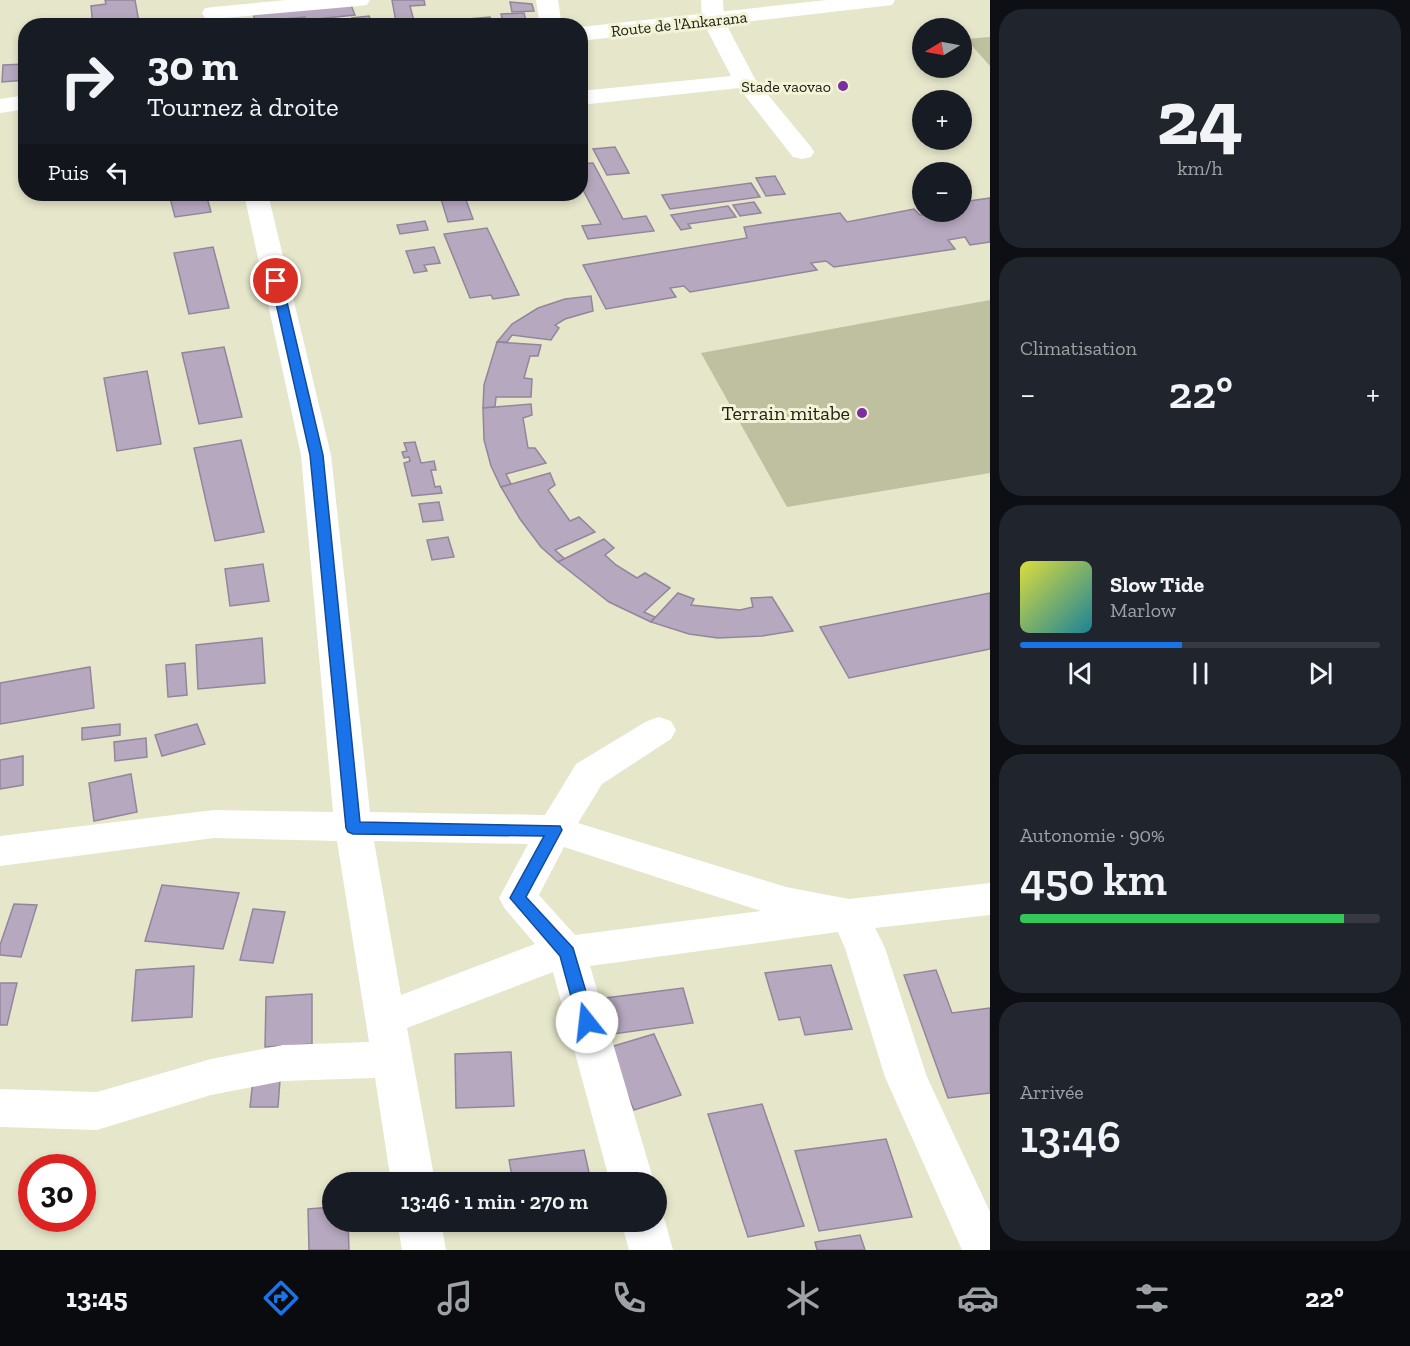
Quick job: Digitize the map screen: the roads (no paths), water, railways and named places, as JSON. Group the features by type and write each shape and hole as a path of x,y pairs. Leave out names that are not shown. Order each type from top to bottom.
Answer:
{"street":[{"path":"213,13 359,0"},
{"path":"547,0 550,18"},
{"name":"Route de l'Ankarana","path":"588,33 713,10 884,0"},
{"path":"713,10 745,81 802,152"},
{"path":"588,97 745,81"},
{"path":"0,106 18,103"},
{"path":"258,201 316,455 353,828 410,1172"},
{"path":"629,1172 567,953 518,898 589,774 659,730"},
{"path":"0,850 214,824 555,830 786,903 849,915"},
{"path":"384,1019 552,955 849,915 990,899"},
{"path":"849,915 865,948 906,1077 985,1250"},
{"path":"0,1108 97,1111 210,1077 283,1063 392,1059"},
{"path":"421,1232 424,1250"},
{"path":"646,1232 651,1250"}],"place":[{"name":"Stade vaovao","path":"843,86"},
{"name":"Terrain mitabe","path":"862,413"}]}
